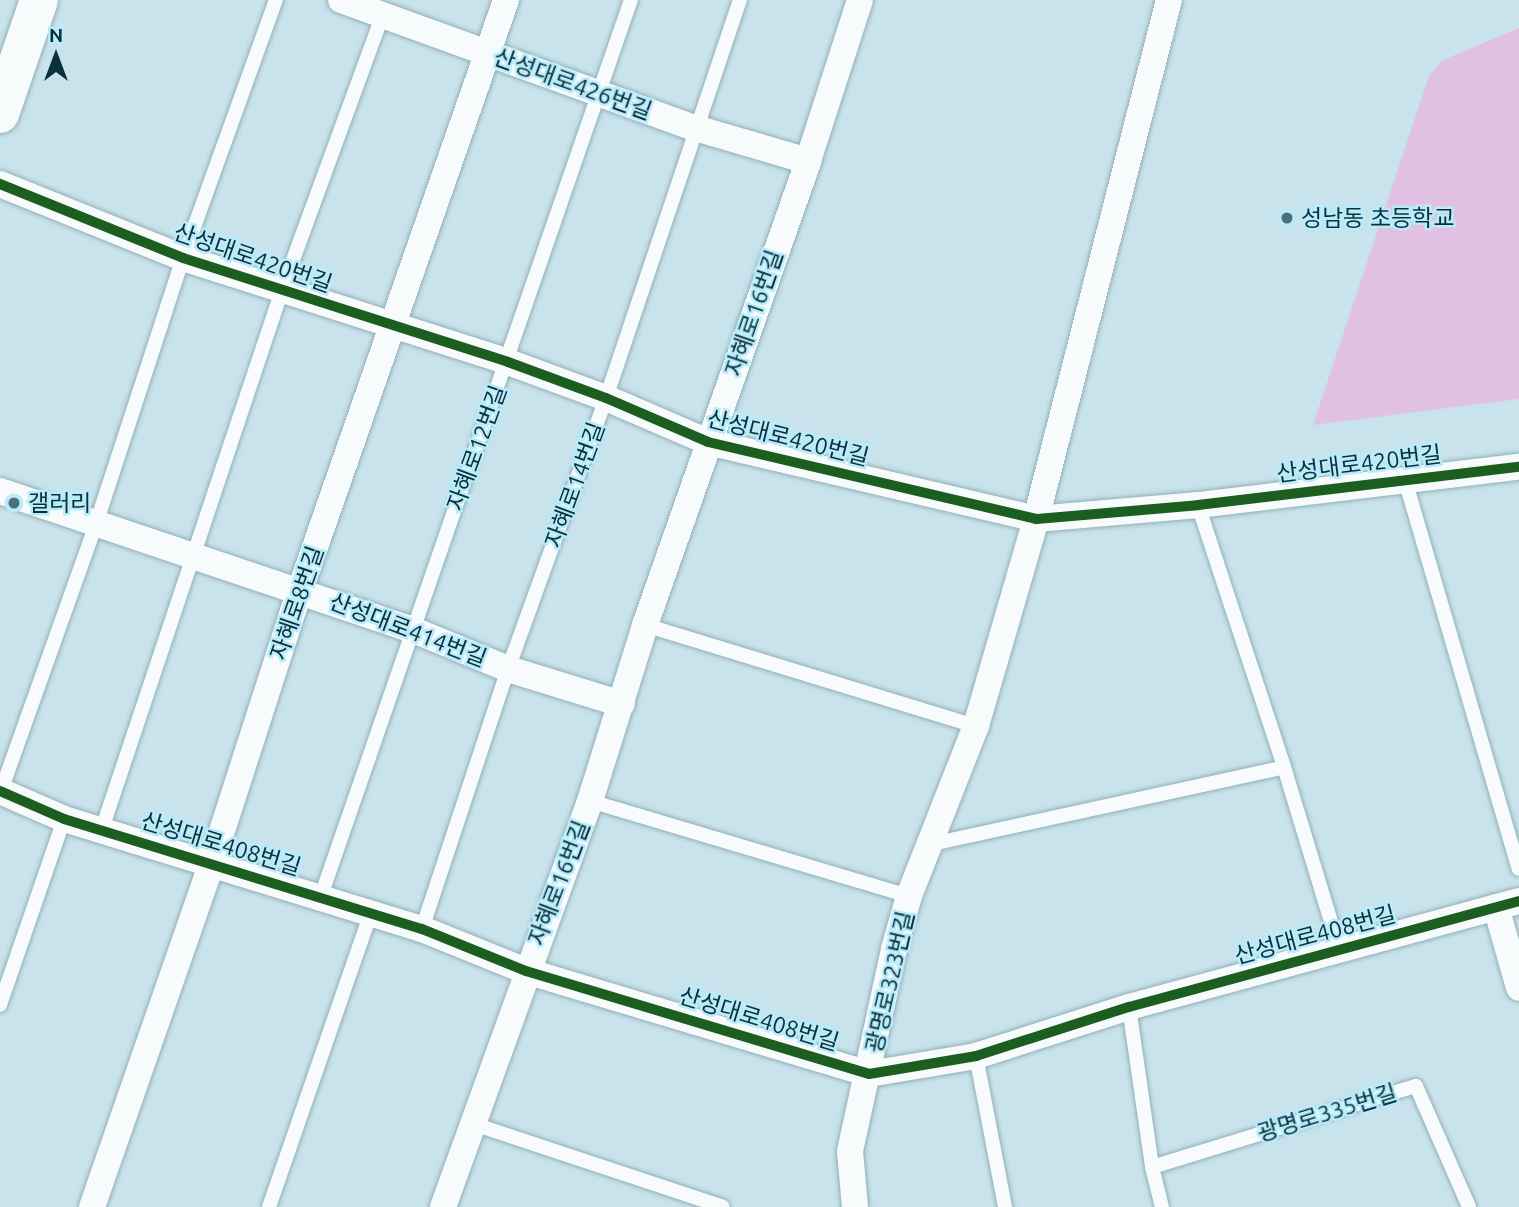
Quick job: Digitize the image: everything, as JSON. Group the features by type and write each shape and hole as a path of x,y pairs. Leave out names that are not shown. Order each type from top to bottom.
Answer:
{"main road":[{"path":"0,114 39,0"}],"street":[{"name":"산성대로426번길","path":"341,0 695,128 808,161"},
{"name":"자혜로8번길","path":"92,1207 211,865 300,590 506,0"},
{"name":"자혜로16번길","path":"443,1207 526,971 590,801 645,625 808,161 860,0"},
{"name":"광명로323번길","path":"855,1207 850,1151 869,1074 894,948 909,896 932,844 976,726 1036,519 1169,0"},
{"name":"산성대로420번길","path":"0,184 183,258 508,362 606,398 708,442 1036,519 1198,505 1519,467"},
{"name":"산성대로414번길","path":"0,491 300,590 411,629 508,669 622,704"},
{"name":"산성대로408번길","path":"1,791 64,819 422,929 526,971 869,1074 976,1056 1129,1007 1507,904"},
{"path":"1507,904 1519,988"}],"lane":[{"name":"산성대로420번길","path":"183,258 276,0"},
{"name":"자혜로12번길","path":"321,896 411,629 508,362 631,0"},
{"name":"자혜로14번길","path":"422,929 508,669 606,398 740,0"},
{"name":"산성대로420번길","path":"282,290 383,13"},
{"path":"96,524 183,258"},
{"path":"102,829 282,290"},
{"name":"산성대로420번길","path":"1405,480 1519,869"},
{"path":"932,844 1284,766 1198,505"},
{"name":"산성대로408번길","path":"1,791 96,524"},
{"path":"645,625 976,726"},
{"name":"산성대로408번길","path":"1284,766 1340,950"},
{"name":"자혜로16번길","path":"590,801 909,896"},
{"path":"0,1005 64,819"},
{"path":"269,1207 370,915"},
{"path":"1129,1007 1153,1167 1162,1207"},
{"path":"976,1056 1005,1207"},
{"name":"광명로335번길","path":"1153,1167 1416,1086 1469,1207"},
{"path":"474,1124 723,1207"}],"shaded area":[{"path":"1519,28 1519,399 1313,425 1429,76 1443,60"}],"cycle path":[{"path":"0,184 183,258 508,362 606,398 708,442 1036,519 1198,505 1519,467"},
{"path":"0,791 64,819 422,929 526,971 869,1074 976,1056 1129,1007 1519,901"}],"place":[{"name":"성남동 초등학교","path":"1287,218"},
{"name":"갤러리","path":"14,503"}]}
